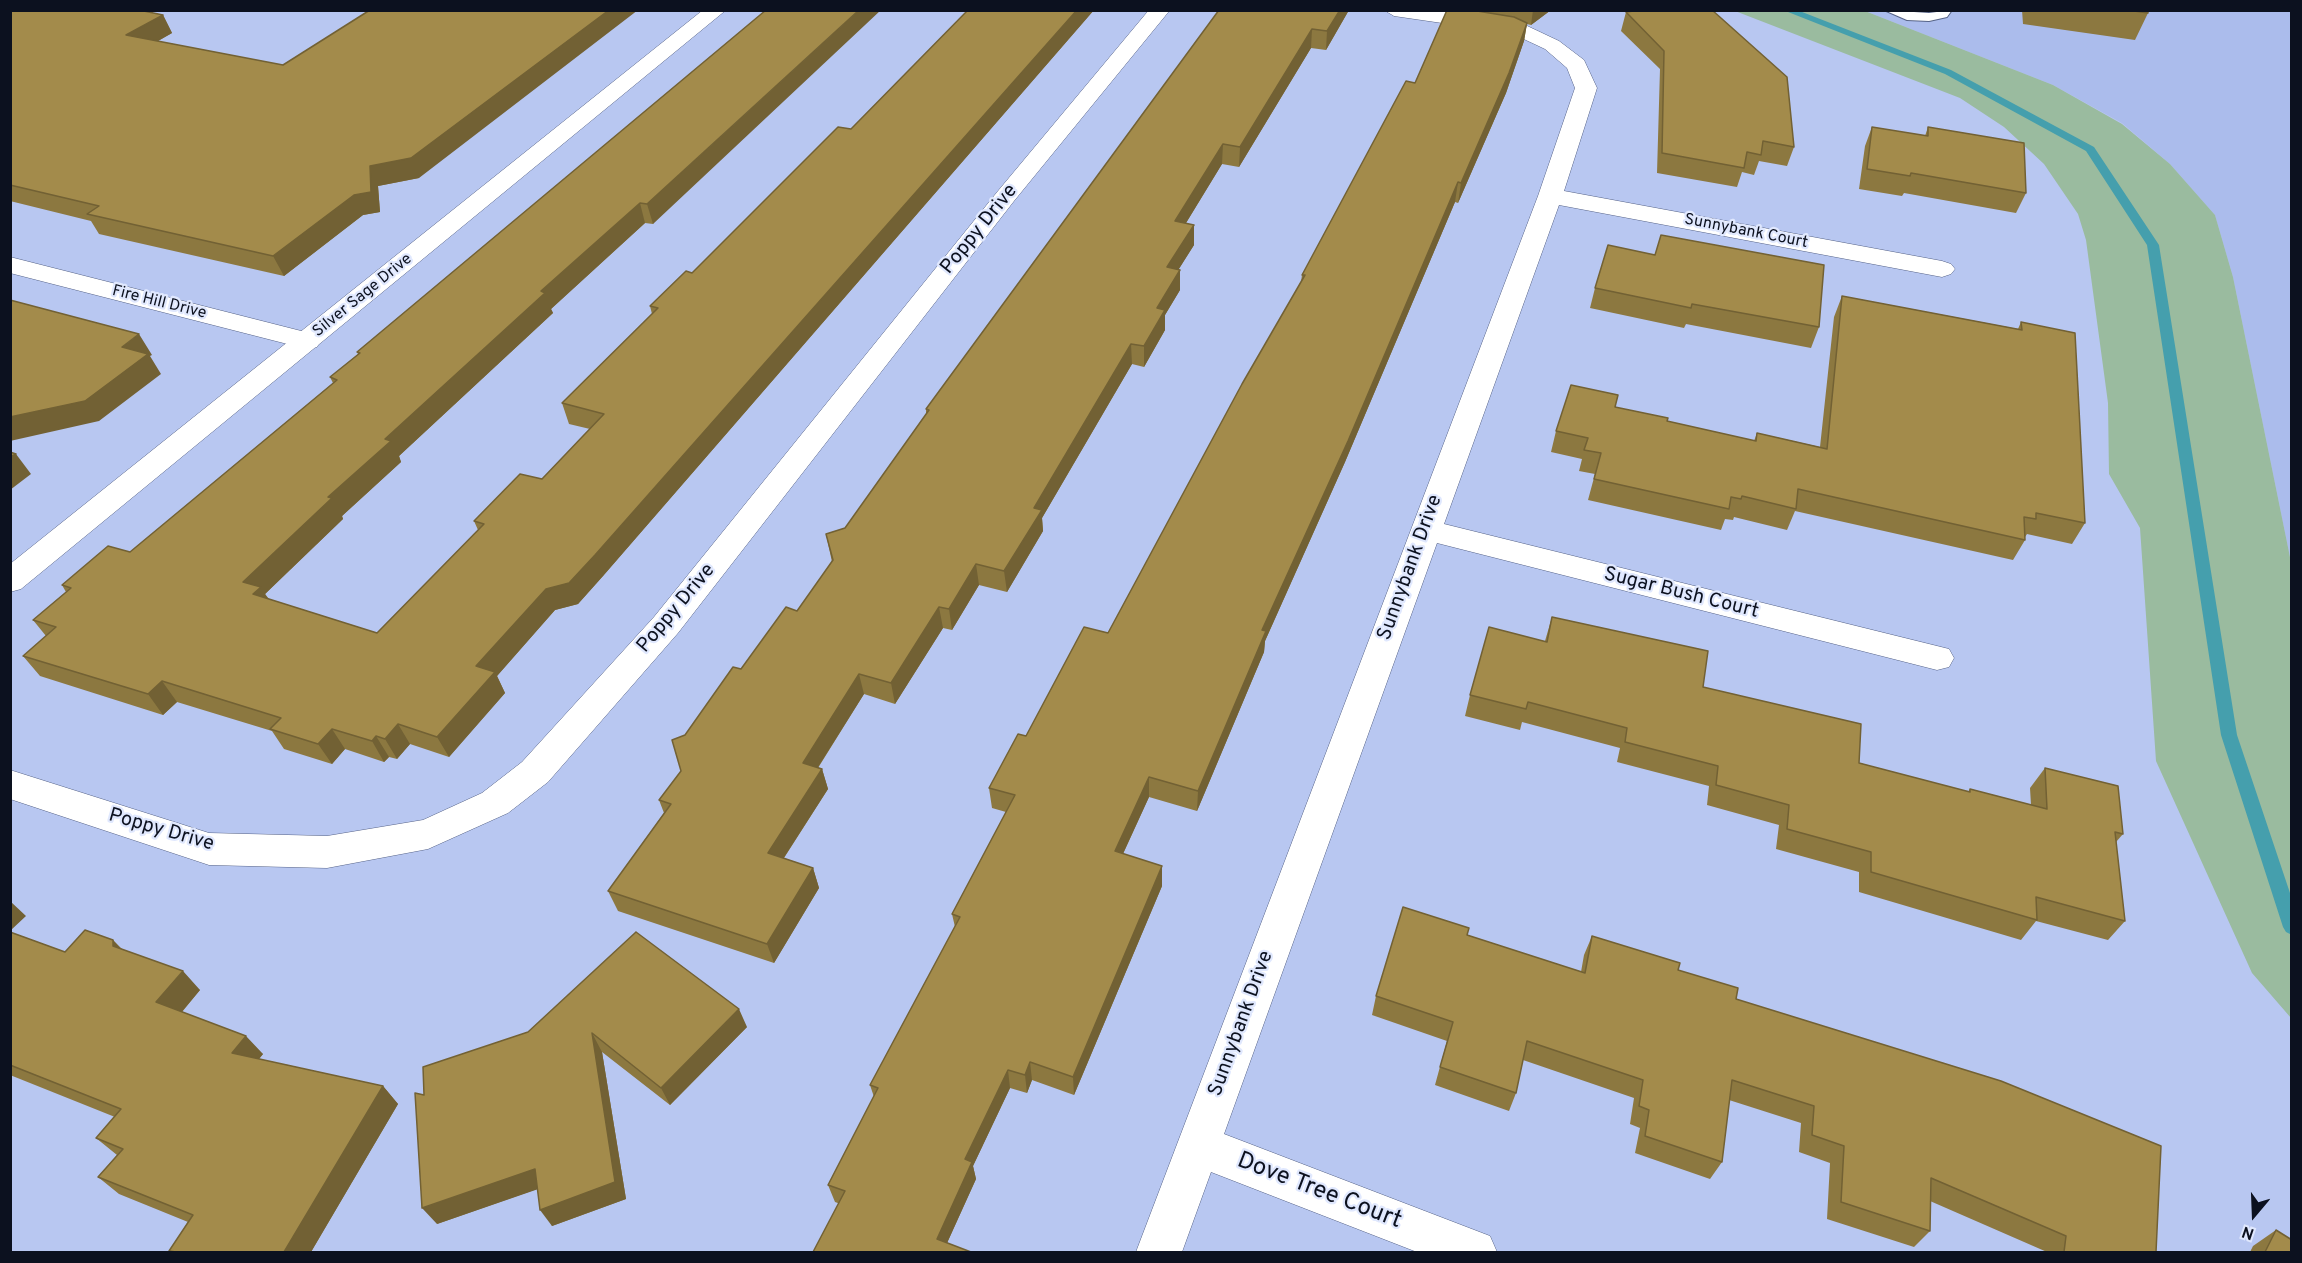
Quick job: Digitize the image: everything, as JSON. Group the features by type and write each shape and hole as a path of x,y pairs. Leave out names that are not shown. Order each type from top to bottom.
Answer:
{"street":[{"name":"Silver Sage Drive","path":"10,581 716,10"},
{"name":"Poppy Drive","path":"10,784 209,849 327,852 428,834 495,803 535,772 666,625 1006,196 1160,10"},
{"name":"Sunnybank Drive","path":"1159,1252 1550,196 1586,88 1576,65 1552,45 1516,28 1394,10"},
{"name":"Sunnybank Court","path":"1550,196 1942,268"},
{"name":"Fire Hill Drive","path":"10,265 307,341"},
{"name":"Sugar Bush Court","path":"1426,530 1937,658"},
{"name":"Dove Tree Court","path":"1197,1145 1474,1252"}],"lane":[{"path":"1892,10 1907,16 1929,17 1942,14 1945,10"}],"shaded area":[{"path":"1865,11 2291,11 2291,562 2233,277 2215,215 2170,164 2122,123 2053,85"}],"green space":[{"path":"1735,11 1865,11 2053,85 2122,124 2170,164 2215,215 2233,277 2291,562 2291,1018 2252,973 2156,761 2140,528 2109,474 2108,403 2086,240 2078,214 2044,164 2004,127 1960,98"}],"building":[{"path":"10,10 139,10 163,15 126,35 283,65 370,10 609,10 411,158 370,166 371,192 354,195 273,256 87,214 99,206 10,185"},
{"path":"766,10 859,10 647,204 640,203 541,291 545,293 385,439 391,441 328,497 332,498 243,582 261,587 253,594 377,633 484,524 474,521 520,474 542,479 604,414 562,403 658,308 650,306 686,271 692,273 838,127 851,129 968,10 1077,10 595,555 569,583 546,589 476,666 495,672 437,737 398,724 385,739 376,736 372,741 332,729 318,744 270,729 281,718 162,681 148,694 23,656 56,627 33,620 71,588 62,585 108,546 130,552 337,380 330,377 360,353 357,352"},
{"path":"1219,10 1340,10 1327,31 1312,29 1240,147 1223,144 1175,221 1194,225 1167,267 1180,270 1157,308 1165,310 1144,346 1131,344 1034,508 1042,510 1004,571 976,564 949,609 939,607 891,683 859,674 803,763 822,769 768,853 813,868 767,944 608,891 671,804 659,800 681,771 672,740 685,735 733,667 741,669 786,607 797,611 833,560 826,534 845,528 929,410 926,409"},
{"path":"1447,10 1471,10 1514,17 1527,23 1509,73 1461,183 1458,182 1348,441 1262,630 1266,631 1198,791 1149,777 1115,851 1162,866 1073,1077 1030,1062 1025,1075 1008,1070 965,1159 972,1162 937,1239 971,1252 813,1252 845,1191 828,1185 878,1088 870,1085 960,917 952,914 1015,795 989,788 1018,734 1026,736 1084,627 1108,633 1242,384 1305,275 1302,275 1406,81 1415,83"},
{"path":"1712,10 1787,77 1794,147 1763,141 1761,155 1747,152 1744,168 1662,153 1664,51 1626,12"},
{"path":"2127,10 2148,10 2148,13"},
{"path":"1872,127 1928,136 1928,127 2024,143 2026,193 1911,173 1910,176 1867,169"},
{"path":"1661,235 1824,265 1819,327 1692,304 1691,308 1595,288 1608,245 1655,255"},
{"path":"1842,296 2022,330 2021,322 2075,333 2085,523 2036,513 2036,519 2024,517 2025,540 1798,489 1796,509 1742,496 1741,499 1731,497 1729,509 1594,479 1601,453 1584,450 1588,438 1556,431 1571,385 1618,395 1615,407 1668,418 1667,421 1756,441 1757,433 1827,449"},
{"path":"10,300 139,334 122,347 148,354 85,401 10,417"},
{"path":"1552,617 1708,651 1703,687 1861,724 1859,763 2047,809 2045,768 2118,786 2123,834 2115,832 2125,921 2036,897 2037,920 1871,872 1871,852 1787,829 1789,805 1716,785 1718,766 1625,742 1627,728 1528,702 1526,709 1470,695 1489,627 1547,642"},
{"path":"1403,907 1469,928 1467,935 1585,973 1592,936 1680,963 1678,970 1738,988 1736,999 2001,1081 2161,1146 2156,1252 2064,1252 2066,1236 1931,1178 1930,1231 1841,1202 1844,1146 1812,1135 1814,1106 1732,1080 1722,1162 1645,1136 1649,1110 1639,1106 1643,1080 1527,1041 1516,1093 1440,1067 1453,1022 1376,996"},
{"path":"85,930 113,940 113,946 183,971 156,1002 246,1036 232,1053 383,1086 284,1252 169,1251 193,1215 98,1177 123,1149 96,1138 121,1109 10,1065 10,932 65,952"},
{"path":"636,932 739,1009 661,1088 592,1033 615,1182 540,1210 535,1169 422,1208 415,1093 424,1095 423,1067 528,1032"},
{"path":"2276,1230 2292,1240 2292,1252 2265,1252"}],"waterway":[{"path":"1787,10 1948,72 2090,149 2153,245 2229,735 2292,927"}]}
